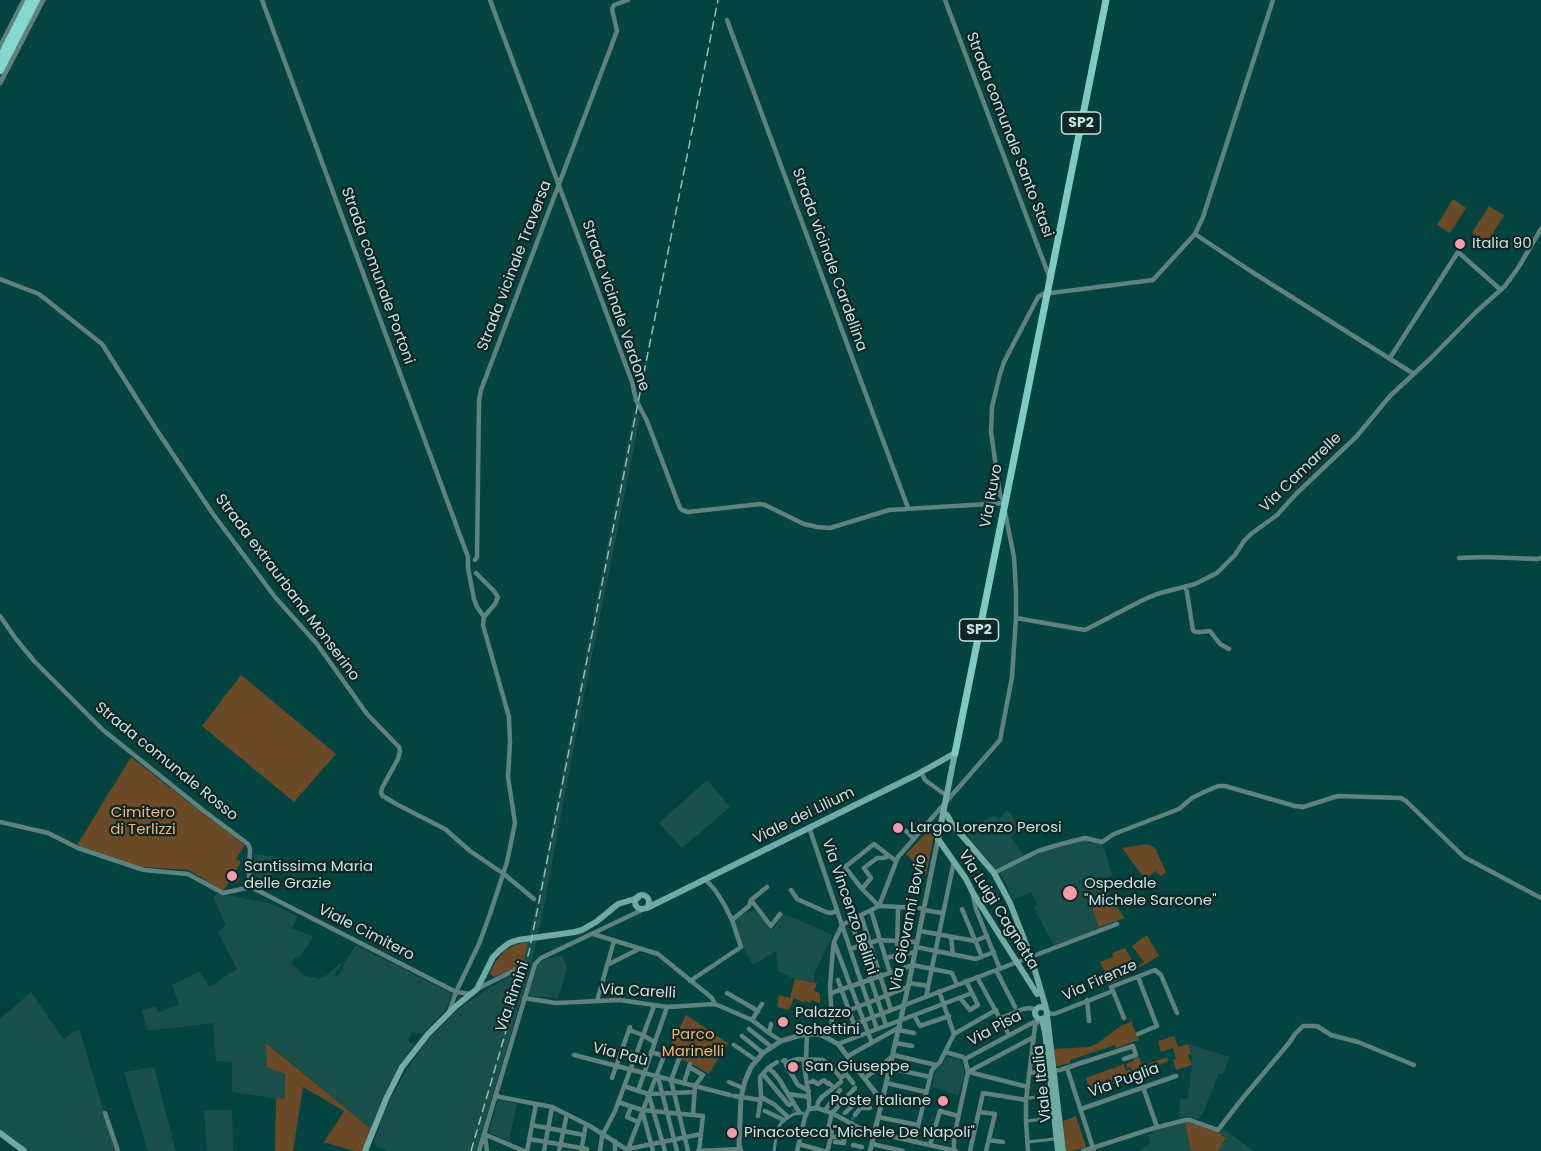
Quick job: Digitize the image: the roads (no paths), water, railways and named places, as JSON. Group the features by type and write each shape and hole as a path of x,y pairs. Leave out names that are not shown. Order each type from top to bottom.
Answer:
{"highway":[{"path":"0,59 30,0"},
{"path":"0,70 36,0"}],"main road":[{"name":"Via Ruvo","path":"955,753 1106,0"},
{"name":"Viale dei Lilium","path":"365,1151 402,1067 422,1041 448,1014 475,992 492,960 509,943 522,939 575,932 586,928 620,903 640,905 663,899 955,753"},
{"name":"Via Giovanni Bovio","path":"938,839 955,753"},
{"path":"952,825 942,820 947,815 952,825 994,873 1010,903 1038,980 1043,1016"},
{"name":"Via Luigi Cagnetta","path":"938,839 954,860 1037,994"},
{"name":"Viale dei Lilium","path":"640,905 642,896 655,901 663,899"},
{"path":"640,905 649,904 648,899"},
{"path":"1038,980 1036,1016 1043,1016"},
{"path":"1036,1010 1041,1006 1043,1016"},
{"name":"Viale Italia","path":"1043,1016 1063,1151"},
{"name":"Viale Italia","path":"1052,1071 1052,1096 1058,1151"},
{"path":"0,1133 24,1151"},
{"path":"369,1142 372,1151"}],"street":[{"path":"0,47 24,0"},
{"path":"0,82 43,0"},
{"name":"Strada comunale Portoni","path":"262,0 468,557 474,599 484,617"},
{"name":"Strada vicinale Verdone","path":"490,0 632,382 636,400 647,421 682,510 688,512 760,504 804,524 830,528 882,511 1004,505"},
{"name":"Strada vicinale Traversa","path":"476,573 481,390 617,31 612,9 614,5 628,0"},
{"name":"Strada comunale Santo Stasi","path":"945,0 1050,279"},
{"path":"879,906 898,856 1000,740 1012,677 1016,618 1014,557 1000,495 991,426 992,407 1004,362 1038,297 1154,280 1195,234 1203,217 1273,0"},
{"name":"Strada vicinale Cardellina","path":"727,20 908,508"},
{"name":"Via Camarelle","path":"1016,618 1085,630 1143,600 1186,587 1217,573 1251,534 1277,515 1356,437 1381,406 1510,281 1541,230"},
{"path":"1195,234 1414,374"},
{"path":"1390,358 1458,252 1501,290"},
{"name":"Strada extraurbana Monserino","path":"0,279 39,294 102,344 156,429 275,597 317,644 367,714 399,747 398,759 382,788 383,796 445,829 470,851 504,874"},
{"path":"1459,558 1541,558"},
{"path":"469,561 475,560"},
{"path":"448,1014 479,944 504,874 514,823 508,777 509,717 483,625 484,617 498,597 476,573 470,574"},
{"path":"1186,587 1192,630 1210,631 1220,644 1229,649"},
{"name":"Strada comunale Rosso","path":"0,616 35,662 103,730 248,844 251,887"},
{"path":"921,772 925,780 946,799"},
{"path":"994,873 1038,851 1085,838 1102,842 1114,834 1179,809 1204,792 1218,786 1225,786 1303,807 1338,796 1401,798 1464,857 1541,898"},
{"path":"936,814 942,820"},
{"path":"930,821 942,820"},
{"path":"0,822 48,833 78,848 144,870 188,874 218,892 225,893 251,887"},
{"name":"Via Vincenzo Bellini","path":"809,827 877,1029"},
{"path":"906,831 914,839"},
{"name":"Via Giovanni Bovio","path":"870,1151 902,1020 920,932 921,909 938,839"},
{"path":"879,906 845,867 874,844 888,852 896,861"},
{"path":"862,889 871,878 864,868 877,858 883,858 888,852"},
{"path":"926,997 954,860"},
{"path":"504,874 534,899"},
{"path":"690,981 741,947 732,920 716,890 705,879"},
{"name":"Viale Cimitero","path":"251,887 456,992 475,992"},
{"path":"732,920 767,887"},
{"path":"791,890 797,899 826,912 837,911"},
{"path":"973,893 976,909 994,952 998,969 1015,1007"},
{"path":"751,900 771,926 780,914"},
{"name":"Via Rimini","path":"479,1151 535,964 624,919 640,905"},
{"path":"836,1042 831,993 834,942 842,926 879,906 942,913"},
{"path":"897,956 898,907"},
{"path":"962,909 982,957"},
{"path":"871,910 890,973"},
{"path":"861,915 891,1010"},
{"path":"851,921 886,1025"},
{"path":"834,1032 1117,924"},
{"path":"905,941 906,932"},
{"path":"920,932 975,941 987,936"},
{"path":"593,934 658,954 712,998 715,1004 760,1023 769,1033 782,1041"},
{"path":"951,937 953,955"},
{"path":"850,949 879,940 905,941 916,947 976,959 994,952"},
{"path":"597,1001 615,941"},
{"path":"834,942 872,1043"},
{"path":"885,958 897,956 916,947"},
{"path":"608,965 639,949"},
{"path":"1035,971 1036,961 1041,954"},
{"path":"831,993 913,965 952,972 957,985"},
{"path":"475,992 519,968"},
{"name":"Via Firenze","path":"1043,1016 1054,1014 1113,991 1111,987 1155,970 1161,975 1177,1013"},
{"path":"977,977 1009,1035"},
{"path":"1138,977 1157,1026 1138,1034"},
{"path":"838,980 854,1024"},
{"path":"950,987 970,1010 978,1005 966,981"},
{"path":"618,1102 654,1112 703,1116 698,1151 740,1150 735,1096 743,1088 750,1069 763,1053 782,1041 808,1034 820,1034 828,1030 832,1020 849,1010 909,985 928,986"},
{"path":"939,991 954,1034"},
{"path":"1113,991 1124,1018"},
{"path":"836,1042 867,1033 972,993"},
{"path":"727,1008 730,994 758,1011"},
{"name":"Via Carelli","path":"524,999 551,1002 620,1000 667,1007 715,1004"},
{"path":"1087,1000 1089,1021"},
{"path":"752,1020 762,1004"},
{"path":"600,1151 603,1134 615,1111 654,1006"},
{"path":"638,1091 667,1007"},
{"path":"1000,1018 1030,1008 1036,1010"},
{"path":"916,1151 918,1125 932,1070 940,1062 954,1034 996,1010"},
{"path":"914,1015 920,1026 949,1016"},
{"path":"1028,1151 1026,1099 1034,1037 1043,1016"},
{"name":"Via Pisa","path":"965,1059 1043,1016"},
{"path":"769,1033 771,1024"},
{"path":"1083,1151 1157,1127 1190,1120 1218,1130 1294,1034 1303,1026 1317,1026 1331,1035 1358,1042 1414,1065"},
{"path":"612,1078 629,1028 654,1042"},
{"path":"749,1029 769,1046"},
{"path":"848,1056 899,1029 914,1033"},
{"path":"797,1151 809,1109 809,1082 804,1065 808,1034"},
{"path":"820,1034 836,1042 878,1096 907,1102"},
{"path":"742,1036 763,1053"},
{"path":"968,1072 1034,1037"},
{"path":"896,1043 912,1046"},
{"path":"734,1045 756,1060"},
{"path":"1029,1073 1067,1068 1133,1046 1136,1055 1124,1059"},
{"path":"622,1050 649,1059"},
{"path":"628,1150 664,1056 651,1052"},
{"path":"809,1109 817,1108 843,1114 853,1119 866,1131 954,1151 954,1137 968,1072 963,1057 945,1052"},
{"name":"Via Paù","path":"574,1055 684,1083 695,1089 761,1099"},
{"path":"865,1078 893,1056 936,1065"},
{"path":"679,1059 671,1080 688,1151"},
{"path":"786,1118 762,1112 760,1078 768,1068 785,1060 786,1063 798,1059 820,1059 830,1065 840,1078 846,1074 863,1104 853,1119 850,1137 833,1139 822,1150"},
{"path":"782,1063 798,1086 809,1094"},
{"path":"675,1068 689,1068 702,1075 695,1089 693,1115"},
{"path":"684,1083 689,1068"},
{"path":"768,1068 779,1079 796,1109"},
{"path":"890,1068 930,1077"},
{"path":"1067,1068 1094,1149"},
{"path":"779,1079 789,1072"},
{"path":"968,1072 1028,1087"},
{"path":"763,1074 796,1109"},
{"name":"Via Puglia","path":"1081,1109 1176,1076"},
{"path":"657,1077 677,1151"},
{"path":"809,1082 813,1081 818,1084 824,1080 831,1085"},
{"path":"729,1082 743,1088"},
{"path":"886,1083 927,1092"},
{"path":"624,1086 648,1094 695,1089"},
{"path":"817,1108 822,1097 841,1087 856,1089"},
{"path":"825,1110 841,1087"},
{"path":"1143,1087 1157,1127"},
{"path":"833,1139 832,1131 828,1129 832,1113 856,1089"},
{"path":"843,1114 856,1089"},
{"path":"970,1151 983,1093 1026,1099 1052,1096"},
{"path":"648,1094 664,1151"},
{"path":"789,1094 809,1094"},
{"path":"495,1096 552,1107 609,1137 628,1150 701,1134"},
{"path":"761,1099 776,1106 786,1118"},
{"path":"484,1134 525,1151 536,1104"},
{"path":"544,1151 552,1107"},
{"path":"631,1107 627,1117 638,1122"},
{"path":"861,1108 870,1108"},
{"path":"774,1151 778,1129 796,1109"},
{"path":"642,1110 653,1151"},
{"path":"930,1145 940,1111 958,1116"},
{"path":"979,1112 996,1114 986,1151"},
{"path":"105,1113 118,1151"},
{"path":"559,1151 567,1114"},
{"path":"878,1117 918,1125"},
{"path":"1026,1121 1054,1118"},
{"path":"529,1139 583,1149 586,1124"},
{"path":"532,1125 584,1135"},
{"path":"609,1137 614,1130"},
{"name":"Via Rimini","path":"484,1134 487,1151"},
{"path":"895,1150 897,1138"},
{"path":"1027,1142 1057,1139"},
{"path":"989,1140 1003,1142"},
{"path":"615,1141 615,1151"},
{"path":"799,1144 808,1149 835,1151"},
{"path":"872,1144 903,1151"},
{"path":"854,1145 862,1147"}],"railway":[{"path":"471,1151 529,952 718,0"}],"place":[{"name":"Italia 90","path":"1460,244"},
{"name":"Largo Lorenzo Perosi","path":"898,828"},
{"name":"Santissima Maria delle Grazie","path":"232,876"},
{"name":"Ospedale \"Michele Sarcone\"","path":"1070,893"},
{"name":"Palazzo Schettini","path":"783,1022"},
{"name":"San Giuseppe","path":"793,1067"},
{"name":"Poste Italiane","path":"943,1101"},
{"name":"Pinacoteca \"Michele De Napoli\"","path":"732,1133"}],"park label":[{"name":"Cimitero di Terlizzi","path":"143,822"},
{"name":"Parco Marinelli","path":"693,1044"}]}
